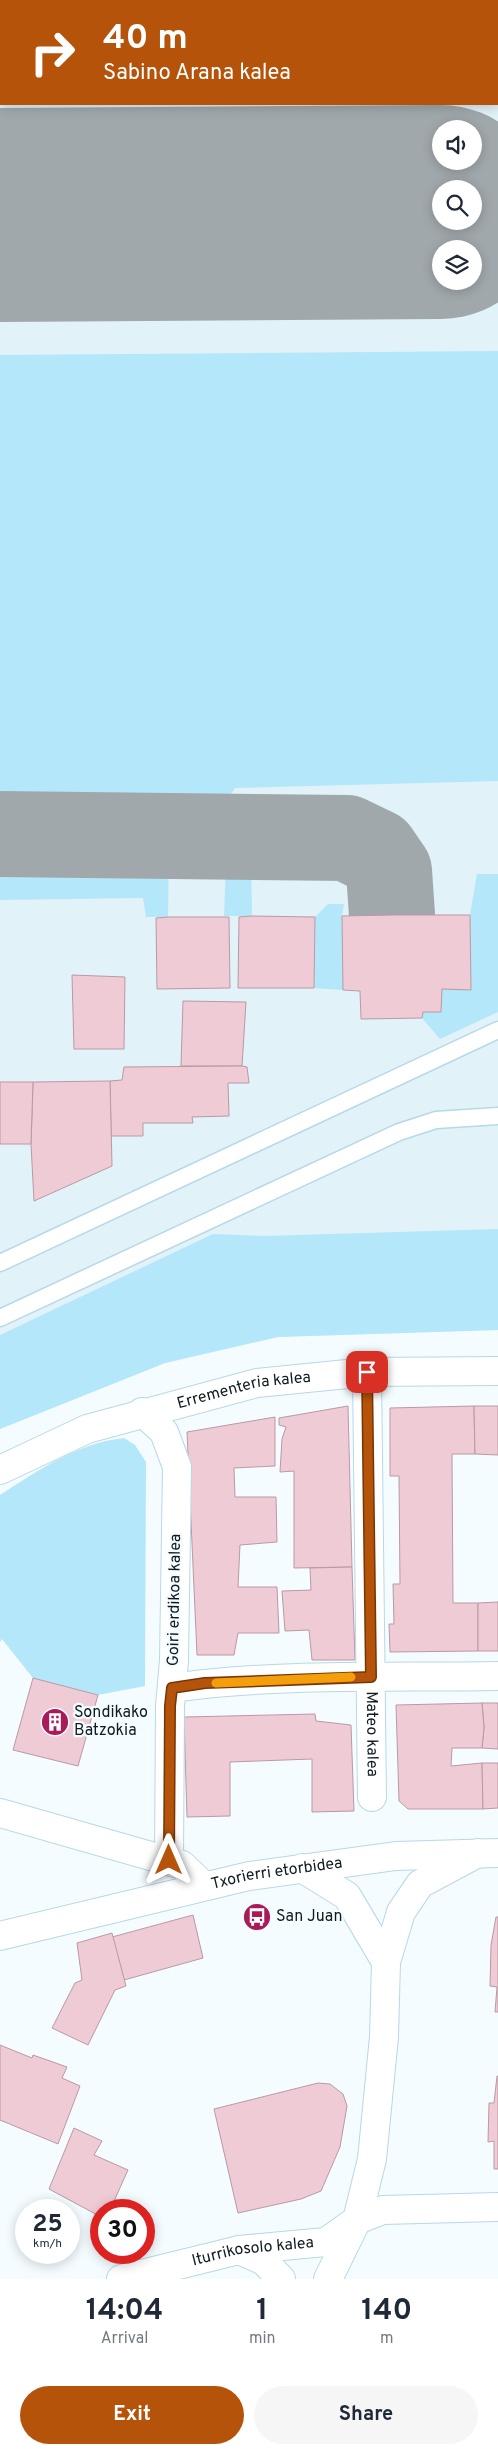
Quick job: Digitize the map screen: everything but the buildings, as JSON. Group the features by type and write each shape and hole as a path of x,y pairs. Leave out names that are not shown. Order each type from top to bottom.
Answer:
{"street":[{"name":"Errementeria kalea","path":"0,1470 87,1429 142,1412 256,1383 367,1372 498,1371"},
{"name":"Mateo kalea","path":"367,1372 372,1797"},
{"name":"Goiri erdikoa kalea","path":"142,1412 164,1432 177,1467 174,1660 170,1706 169,1860"},
{"path":"174,1660 189,1679 205,1683"},
{"path":"172,1688 205,1683 371,1677 498,1676"},
{"path":"0,1813 125,1850 169,1860 182,1865 204,1886"},
{"path":"328,2279 357,2220 372,2159 384,2036 386,1962 401,1912 420,1884 488,1853"},
{"name":"Txorierri etorbidea","path":"0,1936 204,1886 302,1868 396,1856 488,1853"},
{"path":"302,1868 347,1896 386,1962"},
{"name":"Iturrikosolo kalea","path":"121,2279 238,2250 326,2242 357,2220 383,2210 498,2207"},
{"path":"238,2250 264,2261 281,2279"}],"lane":[{"path":"0,1263 498,1030"},
{"path":"0,1318 399,1132 436,1120 498,1116"}],"shaded area":[{"path":"0,105 498,105 498,1330 278,1337 165,1363 0,1429"},
{"path":"498,351 498,781 235,788 215,817 0,818 0,355"},
{"path":"0,851 169,853 168,917 146,917 143,898 0,900"},
{"path":"231,856 251,856 252,916 224,916 226,865"},
{"path":"477,874 498,874 498,1012 440,1039 422,1018 423,1012 441,1012 442,989 471,990 470,915"},
{"path":"328,904 344,904 342,916 343,990 314,988 315,917"},
{"path":"498,1229 498,1330 278,1337 165,1363 0,1429 0,1335 213,1234 264,1236"},
{"path":"124,1438 135,1445 146,1462 145,1686 98,1695 33,1678 2,1639 0,1642 0,1495 44,1467 74,1452 107,1441"}],"taxiway":[{"path":"0,834 347,838 376,852 389,871 392,915"}],"runway":[{"path":"0,215 432,212"}],"slow traffic":[{"path":"216,1683 351,1677"}],"place":[{"name":"Sondikako Batzokia","path":"55,1722"},
{"name":"San Juan","path":"257,1917"}],"route":[{"path":"169,1860 170,1706 172,1688 205,1683 371,1677 367,1372"}]}
